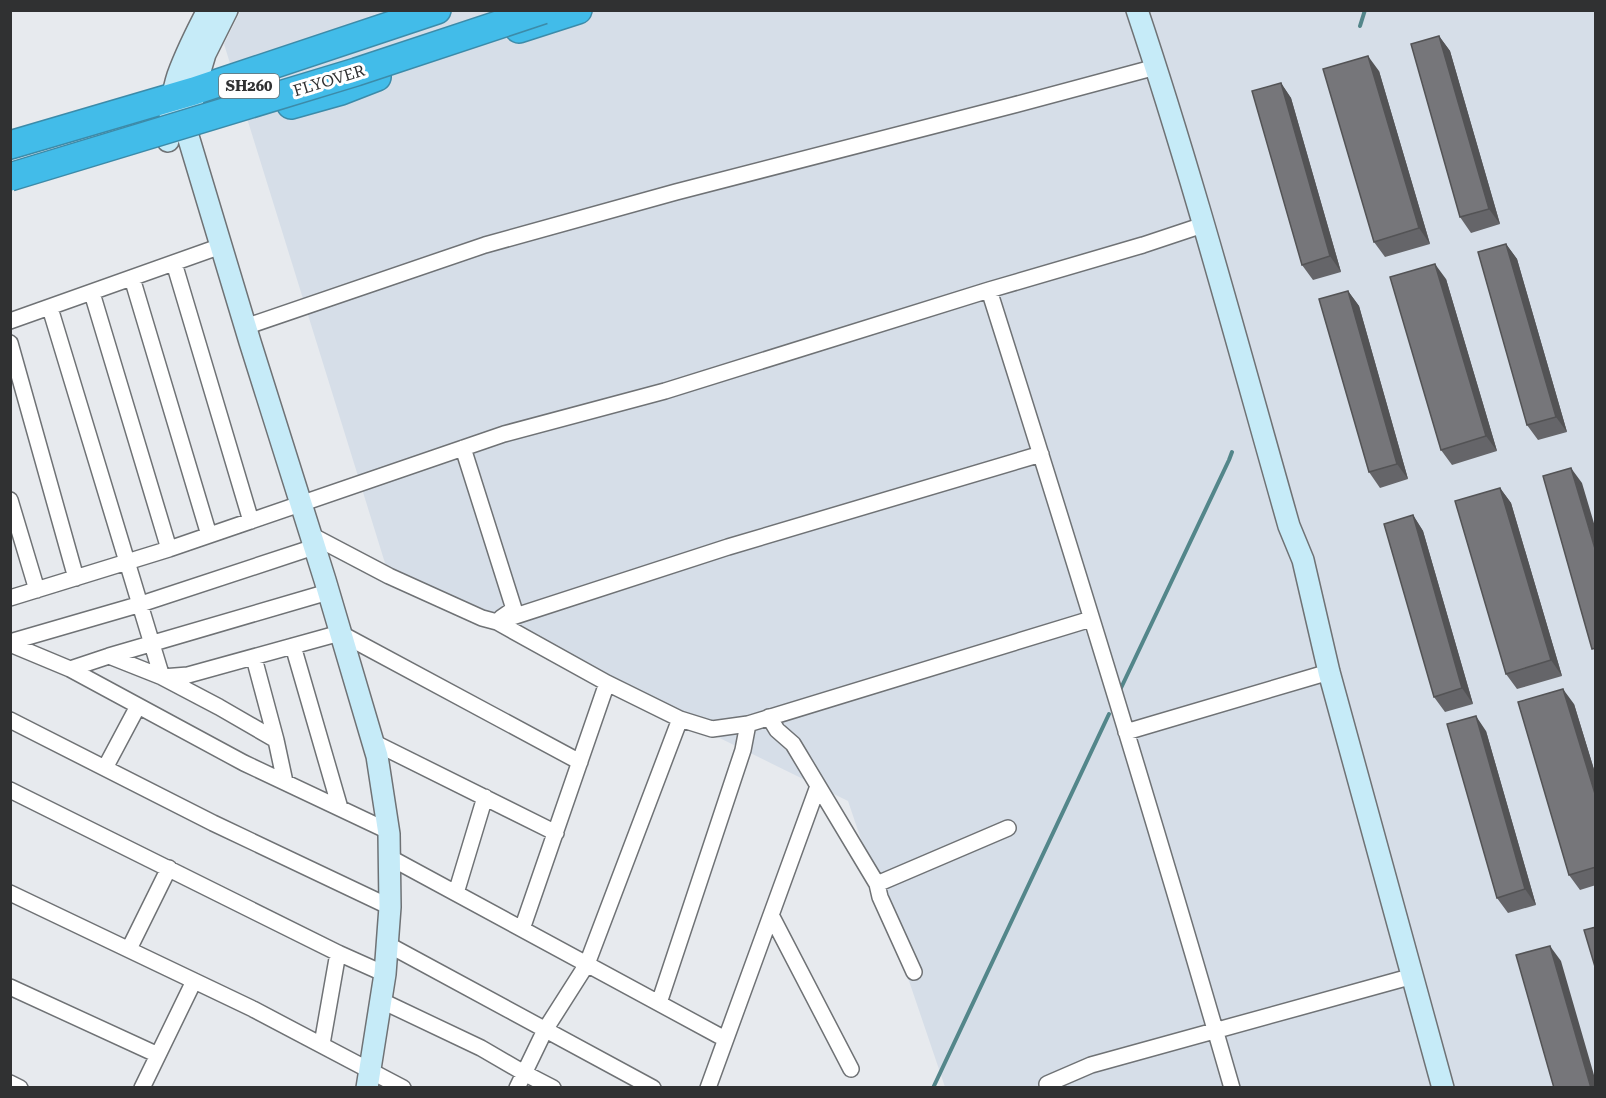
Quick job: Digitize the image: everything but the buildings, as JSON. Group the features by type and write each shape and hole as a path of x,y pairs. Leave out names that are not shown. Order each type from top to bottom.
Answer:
{"highway":[{"name":"SH260","path":"10,145 183,94 437,10"},
{"name":"FLYOVER","path":"10,157 293,73 486,10"},
{"name":"FLYOVER","path":"10,177 356,72 543,10"},
{"path":"10,189 341,91 450,50 578,10"}],"street":[{"path":"208,10 178,76 183,94 178,138 221,246 377,756 388,831 390,907 382,1001 369,1078"},
{"path":"183,94 227,10"},
{"path":"1137,10 1203,225 1289,526 1303,560 1329,672 1443,1088"},
{"path":"245,327 485,245 676,192 1156,66"},
{"path":"10,598 169,549 504,434 665,391 1203,225"},
{"path":"10,321 221,246"},
{"path":"174,263 250,521"},
{"path":"132,278 209,535"},
{"path":"989,290 1126,732 1232,1088"},
{"path":"92,293 169,549"},
{"path":"50,308 162,677"},
{"path":"10,343 76,578"},
{"path":"463,448 514,609 496,622"},
{"path":"496,622 739,543 1041,454"},
{"path":"10,500 37,590"},
{"path":"10,643 141,604 312,541 482,618 496,622 607,683 680,719 712,729 747,724 1091,619"},
{"path":"70,669 328,591"},
{"path":"162,677 188,675 340,633 580,762"},
{"path":"10,643 70,669 244,763 388,831"},
{"path":"293,646 340,808"},
{"path":"109,656 162,677 276,740"},
{"path":"254,658 285,782"},
{"path":"1126,732 1329,672"},
{"path":"522,929 607,683"},
{"path":"105,768 138,706"},
{"path":"769,717 777,730 793,744 877,884 880,897 914,972"},
{"path":"518,1088 545,1030 587,964 680,719"},
{"path":"10,720 213,824 390,907"},
{"path":"659,1003 743,750 747,724"},
{"path":"373,742 555,833"},
{"path":"708,1088 818,786"},
{"path":"10,790 385,974"},
{"path":"456,893 485,797"},
{"path":"877,884 1008,828"},
{"path":"389,857 725,1039"},
{"path":"129,949 169,868"},
{"path":"10,893 322,1044 369,1078 403,1088"},
{"path":"771,915 852,1069"},
{"path":"387,944 652,1088"},
{"path":"322,1044 338,952"},
{"path":"1047,1084 1091,1065 1413,976"},
{"path":"142,1088 194,981"},
{"path":"10,987 158,1055"},
{"path":"382,1001 481,1048 553,1088"},
{"path":"10,1083 20,1088"}],"shaded area":[{"path":"241,10 1595,11 1595,1087 945,1087 848,801 389,576 224,44"}],"waterway":[{"path":"1360,26 1365,10"},
{"path":"1121,688 1232,452"},
{"path":"933,1088 1109,714"}]}
